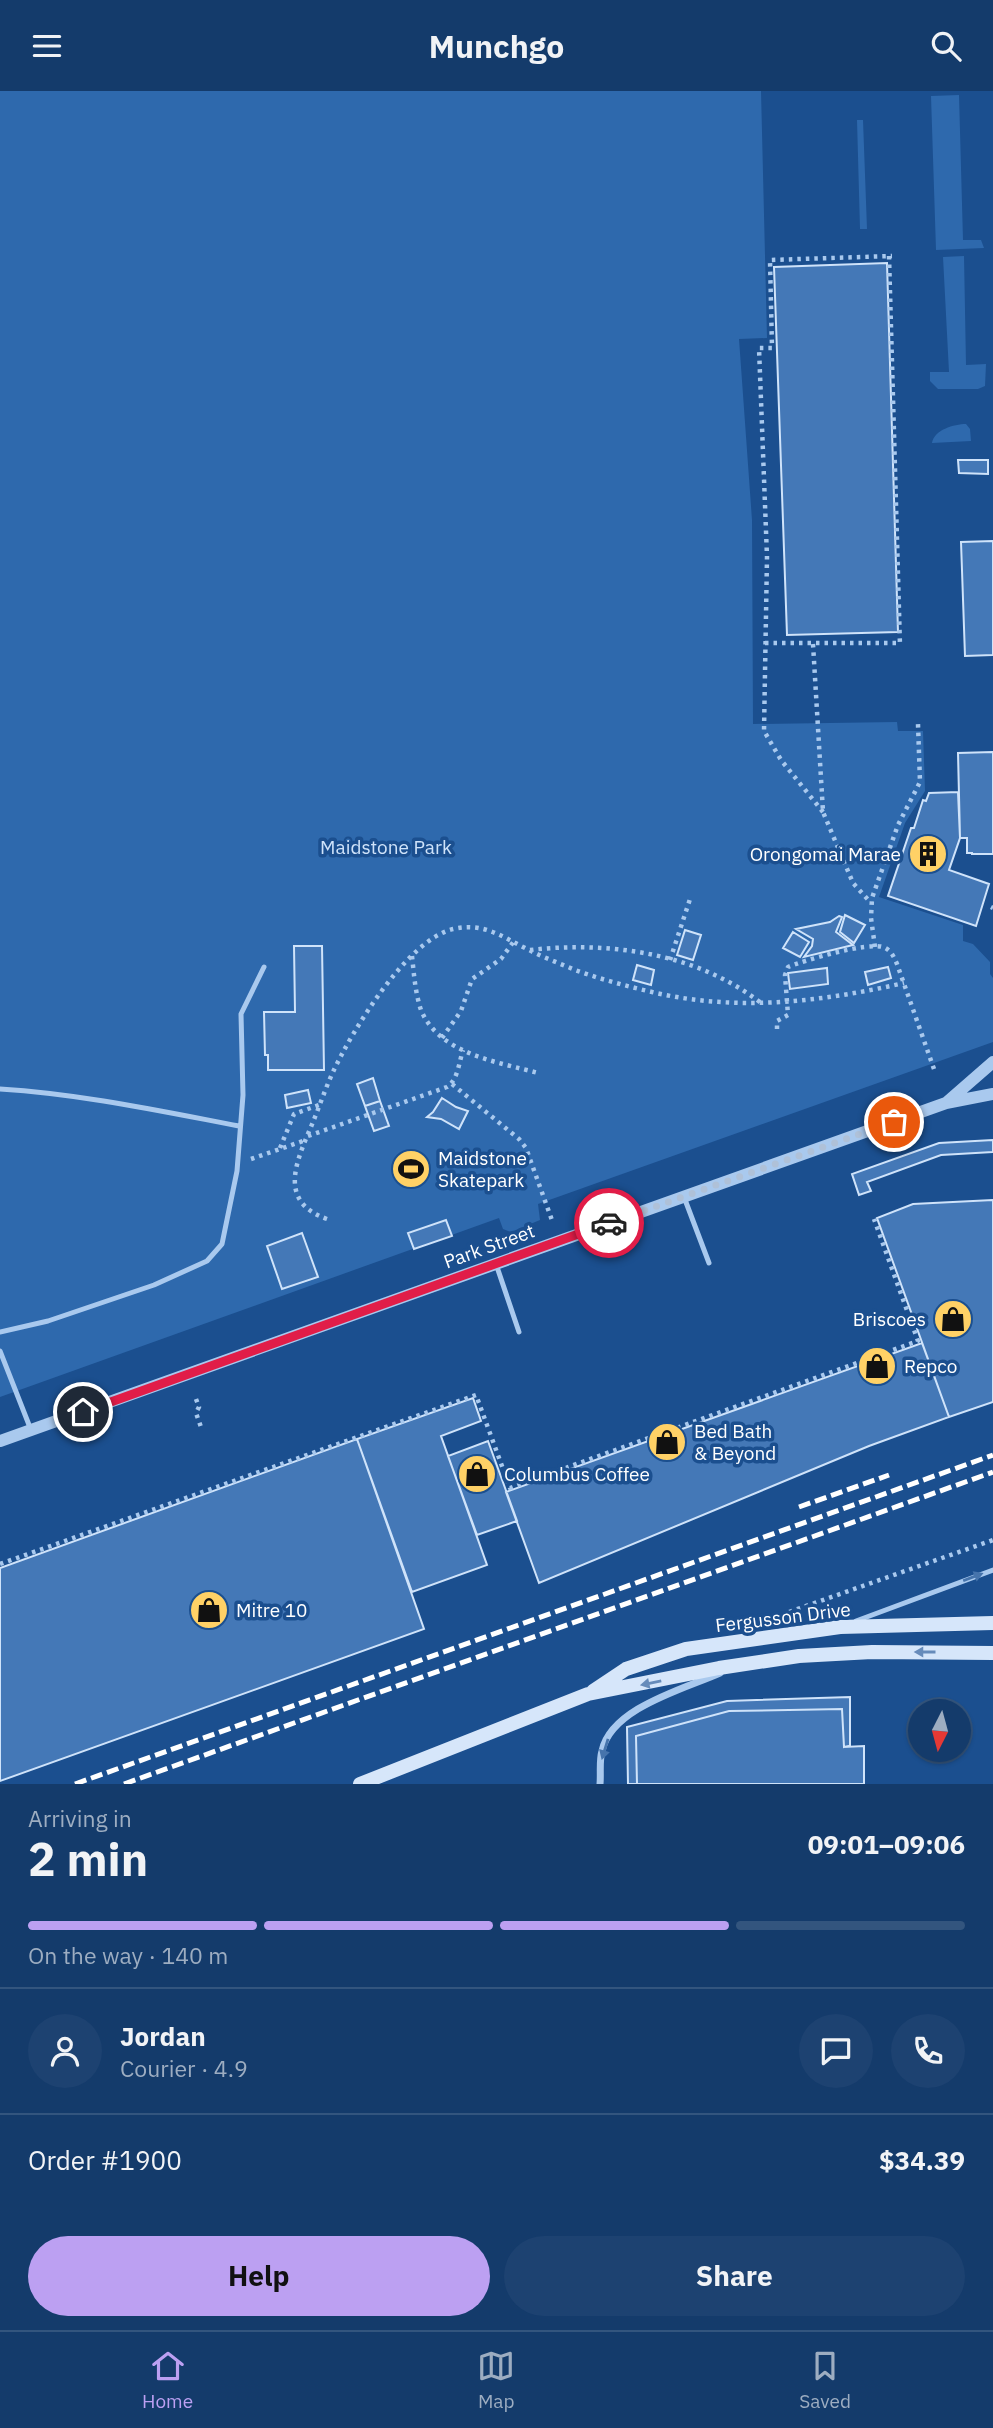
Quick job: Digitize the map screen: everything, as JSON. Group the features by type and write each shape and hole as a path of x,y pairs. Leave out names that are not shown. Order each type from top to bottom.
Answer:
{"main road":[{"name":"Fergusson Drive","path":"589,1694 626,1669 686,1649 840,1627 993,1623"},
{"name":"Fergusson Drive","path":"360,1784 589,1694 799,1656 848,1653 993,1653"}],"street":[{"path":"946,1103 993,1062"},
{"name":"Park Street","path":"0,1441 946,1103 993,1094"},
{"path":"600,1784 602,1751 611,1731 628,1713 740,1665"}],"lane":[{"path":"0,1332 48,1321 153,1285 207,1261 222,1244 237,1164 243,1095 241,1014 264,967"},
{"path":"0,1089 113,1103 239,1126"},
{"path":"684,1197 709,1263"},
{"path":"496,1264 519,1332"},
{"path":"0,1351 31,1430"},
{"path":"840,1627 993,1570"}],"path":[{"path":"765,643 900,645 890,256 770,260 772,348 759,348 767,557 765,643 764,731 781,760 823,812 853,883 871,903"},
{"path":"813,644 823,812"},
{"path":"875,947 871,903 898,825 920,782 918,724"},
{"path":"670,960 691,896"},
{"path":"327,1219 307,1209 294,1187 295,1174 307,1138 332,1073 355,1033 374,1003 412,955 432,937 454,929 480,927 492,930 529,950 578,971 652,992 730,1003 788,1002 847,996 904,983"},
{"path":"442,1038 461,1011 472,979 501,959 514,941"},
{"path":"529,950 592,946 638,951 716,976 762,1003"},
{"path":"777,1029 777,1021 788,1015 785,971 788,967 850,950 875,947 890,952 904,983 934,1069"},
{"path":"412,955 422,1012 442,1038 463,1050 538,1073"},
{"path":"452,1084 463,1050"},
{"path":"237,1164 452,1084"},
{"path":"452,1084 519,1139 526,1148 560,1241"},
{"path":"280,1149 293,1114 320,1105"},
{"path":"0,1564 170,1506 476,1395 510,1488 918,1341 874,1219"},
{"path":"196,1399 199,1408 196,1413 201,1427"},
{"path":"778,1615 993,1540"}],"green space":[{"name":"Maidstone Park","path":"0,91 761,91 767,338 739,339 752,520 753,724 897,722 898,731 923,731 925,791 905,823 879,897 963,925 963,941 973,944 990,962 990,974 993,978 993,1042 538,1204 540,1220 511,1232 503,1229 499,1218 0,1397"},
{"path":"959,95 963,240 981,240 984,248 936,250 931,96"},
{"path":"857,120 863,120 867,229 860,229"},
{"path":"964,256 966,365 986,364 985,386 978,389 938,389 930,381 930,372 949,372 943,257"},
{"path":"966,424 970,429 971,441 932,443 940,431"}],"building":[{"path":"887,263 898,632 787,635 774,267"},
{"path":"958,460 988,460 988,474 959,473"},
{"path":"993,541 993,655 965,656 961,542"},
{"path":"993,752 993,854 967,853 967,838 960,838 958,753"},
{"name":"Orongomai Marae","path":"958,792 960,838 949,870 989,884 976,926 888,896 923,800 926,801 929,793"},
{"path":"845,915 865,925 854,943 840,932"},
{"path":"842,917 836,932 853,945 804,957 812,946 813,939 796,929 830,922"},
{"path":"685,930 701,935 693,960 677,955"},
{"path":"793,932 809,942 800,957 783,948"},
{"path":"294,946 322,946 324,1070 268,1070 264,1012 295,1012"},
{"path":"637,965 654,970 651,985 633,980"},
{"path":"888,967 891,978 868,985 865,972"},
{"path":"827,968 828,984 790,989 788,973"},
{"path":"373,1078 380,1101 365,1106 357,1084"},
{"path":"308,1090 311,1103 287,1108 285,1095"},
{"path":"442,1098 468,1111 459,1129 441,1119 427,1117"},
{"path":"380,1101 389,1126 374,1131 365,1106"},
{"path":"993,1140 993,1152 941,1155 867,1182 871,1191 859,1195 852,1174 939,1143"},
{"name":"Briscoes","path":"993,1200 993,1402 949,1417 877,1218 913,1204"},
{"path":"446,1220 452,1236 414,1249 408,1233"},
{"path":"302,1233 318,1277 282,1289 267,1246"},
{"path":"922,1343 949,1417 869,1446 539,1583 506,1492"},
{"path":"473,1398 481,1421 441,1436 487,1565 412,1592 357,1439"},
{"name":"Mitre 10","path":"357,1439 424,1629 0,1781 0,1568"},
{"name":"Columbus Coffee","path":"488,1441 517,1521 477,1535 448,1456"},
{"path":"850,1697 850,1746 844,1747 842,1709 729,1711 636,1736 637,1784 628,1784 627,1727 727,1701"},
{"path":"842,1709 844,1747 864,1746 864,1784 637,1784 636,1736 729,1711"}],"railway":[{"path":"75,1784 993,1455"},
{"path":"124,1784 993,1472"},
{"path":"799,1507 889,1475"}],"way so far":[{"path":"609,1223 894,1122"}],"place":[{"name":"Orongomai Marae","path":"928,854"},
{"name":"Maidstone Skatepark","path":"411,1169"},
{"name":"Briscoes","path":"953,1319"},
{"name":"Repco","path":"877,1366"},
{"name":"Bed Bath & Beyond","path":"667,1442"},
{"name":"Columbus Coffee","path":"477,1474"},
{"name":"Mitre 10","path":"209,1610"}],"route":[{"path":"83,1412 609,1223"}]}
